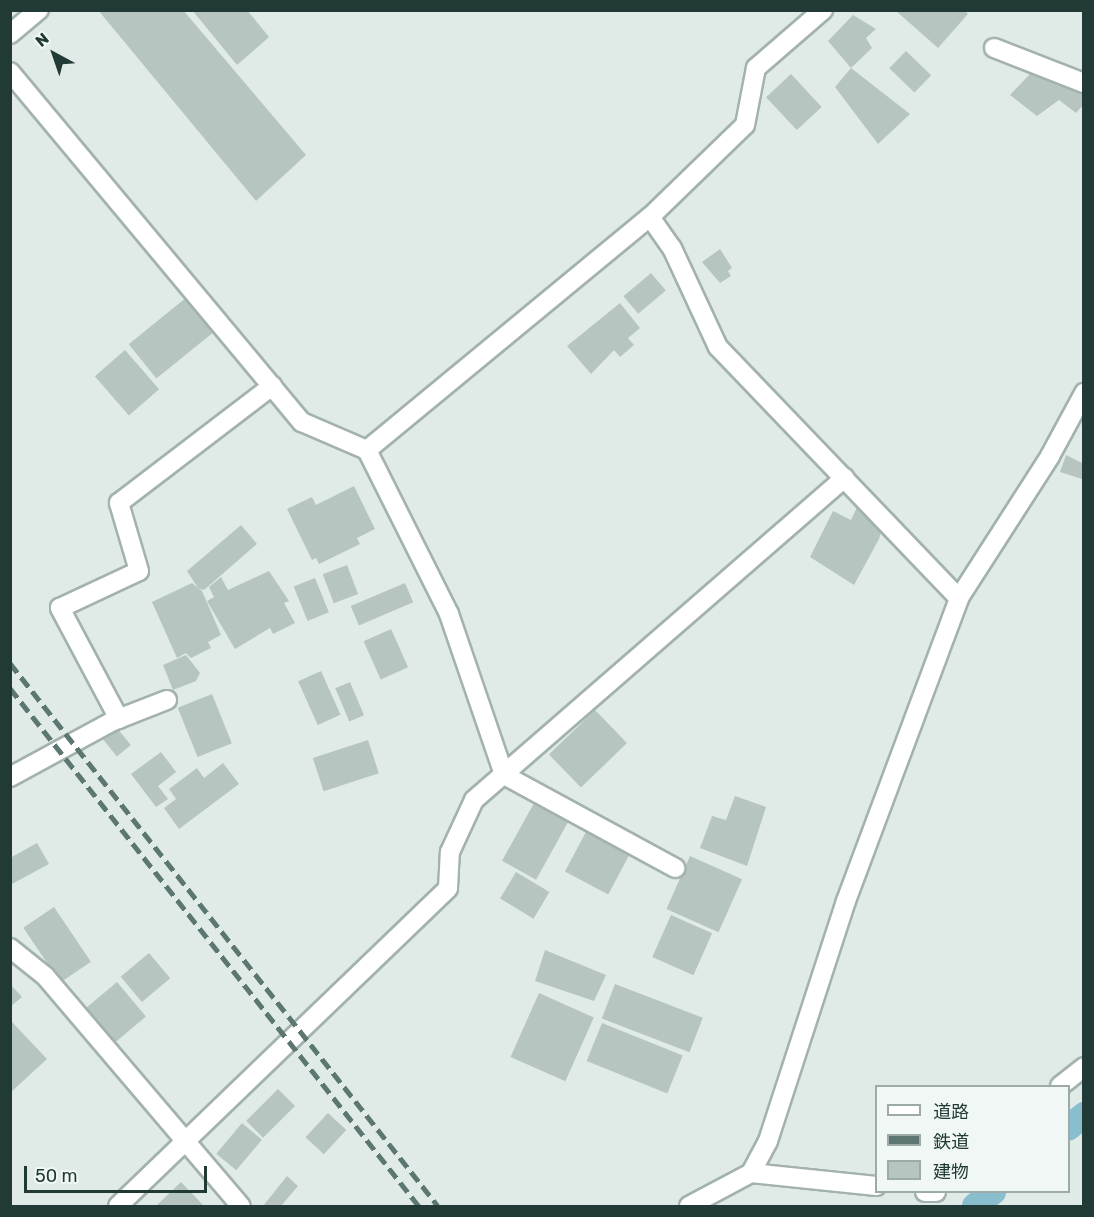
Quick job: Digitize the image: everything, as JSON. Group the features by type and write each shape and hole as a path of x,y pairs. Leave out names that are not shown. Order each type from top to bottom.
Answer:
{"street":[{"path":"10,34 39,10"},
{"path":"367,450 650,217 745,125 756,68 823,10"},
{"path":"994,48 1083,83"},
{"path":"10,72 302,422 367,450 449,614 504,775 675,868"},
{"path":"650,217 672,248 718,347 958,598"},
{"path":"118,719 60,608 139,572 119,504 272,386"},
{"path":"751,1173 781,1107 846,900 958,598 1050,456 1083,393"},
{"path":"118,1206 184,1138 447,888 450,852 474,800 845,478"},
{"path":"10,777 118,719 167,700"},
{"path":"10,948 45,975 240,1206"},
{"path":"1061,1085 1083,1066"},
{"path":"689,1206 751,1173 875,1186"}],"building":[{"path":"98,10 183,10 306,155 256,201"},
{"path":"192,10 247,10 269,37 237,65"},
{"path":"895,10 964,10 968,14 938,48"},
{"path":"853,15 876,29 866,38 872,48 851,68 828,41"},
{"path":"906,51 931,75 915,93 889,68"},
{"path":"1044,59 1084,83 1084,104 1076,113 1059,100 1037,116 1010,95"},
{"path":"851,68 910,114 878,144 835,87"},
{"path":"791,74 822,107 797,130 766,97"},
{"path":"720,249 732,268 728,271 731,276 720,283 702,262"},
{"path":"651,273 666,291 638,314 623,296"},
{"path":"187,297 215,331 156,378 129,344"},
{"path":"620,303 640,328 628,338 634,345 620,357 614,350 591,374 567,346"},
{"path":"125,350 159,389 129,415 95,376"},
{"path":"1066,455 1084,464 1082,479 1060,472"},
{"path":"354,486 375,529 357,538 360,544 319,564 316,558 312,560 287,509 312,497 316,505"},
{"path":"859,503 885,518 879,539 854,585 810,557 833,511 851,520"},
{"path":"241,525 257,544 204,590 198,588 187,571"},
{"path":"347,565 358,594 334,603 323,574"},
{"path":"269,571 289,601 284,603 295,623 273,634 270,628 235,649 207,601 214,597 209,587 221,577 228,590"},
{"path":"315,578 329,612 308,621 294,587"},
{"path":"192,583 202,591 221,635 208,642 211,648 191,658 186,653 177,658 152,602"},
{"path":"405,583 413,602 359,625 351,606"},
{"path":"391,629 408,667 381,680 364,641"},
{"path":"186,655 200,673 196,681 173,690 163,665"},
{"path":"321,671 341,715 318,725 298,681"},
{"path":"350,682 364,715 349,721 335,688"},
{"path":"212,694 232,743 198,757 178,708"},
{"path":"595,710 627,743 581,788 549,754"},
{"path":"117,728 131,745 117,756 103,739"},
{"path":"368,740 379,773 324,791 313,758"},
{"path":"161,752 176,772 158,786 168,799 156,807 131,774"},
{"path":"223,763 239,784 179,829 164,808 176,799 169,789 197,768 204,778"},
{"path":"735,796 766,807 747,866 700,848 712,816 726,820"},
{"path":"534,803 568,822 536,880 502,861"},
{"path":"587,830 630,853 608,895 565,871"},
{"path":"37,843 49,864 10,885 10,858"},
{"path":"690,856 742,879 718,932 666,909"},
{"path":"516,872 549,892 533,919 500,899"},
{"path":"54,907 91,962 60,982 23,928"},
{"path":"671,915 712,933 693,975 652,957"},
{"path":"545,950 606,975 594,1001 535,981"},
{"path":"149,953 170,978 142,1002 121,977"},
{"path":"117,982 146,1016 111,1045 83,1011"},
{"path":"10,984 22,997 10,1007"},
{"path":"615,984 703,1018 689,1052 602,1019"},
{"path":"539,993 594,1017 565,1081 511,1057"},
{"path":"12,1022 47,1059 10,1093 10,1023"},
{"path":"602,1023 683,1056 667,1094 587,1061"},
{"path":"278,1089 295,1106 263,1138 246,1121"},
{"path":"328,1113 346,1130 324,1154 305,1137"},
{"path":"242,1123 262,1140 236,1170 216,1154"},
{"path":"287,1176 298,1186 281,1206 263,1206"},
{"path":"181,1182 204,1206 156,1206"}],"waterway":[{"path":"1070,1126 1084,1115"},
{"path":"975,1206 992,1193"}],"railway":[{"path":"10,663 438,1206"},
{"path":"10,688 419,1206"}]}
